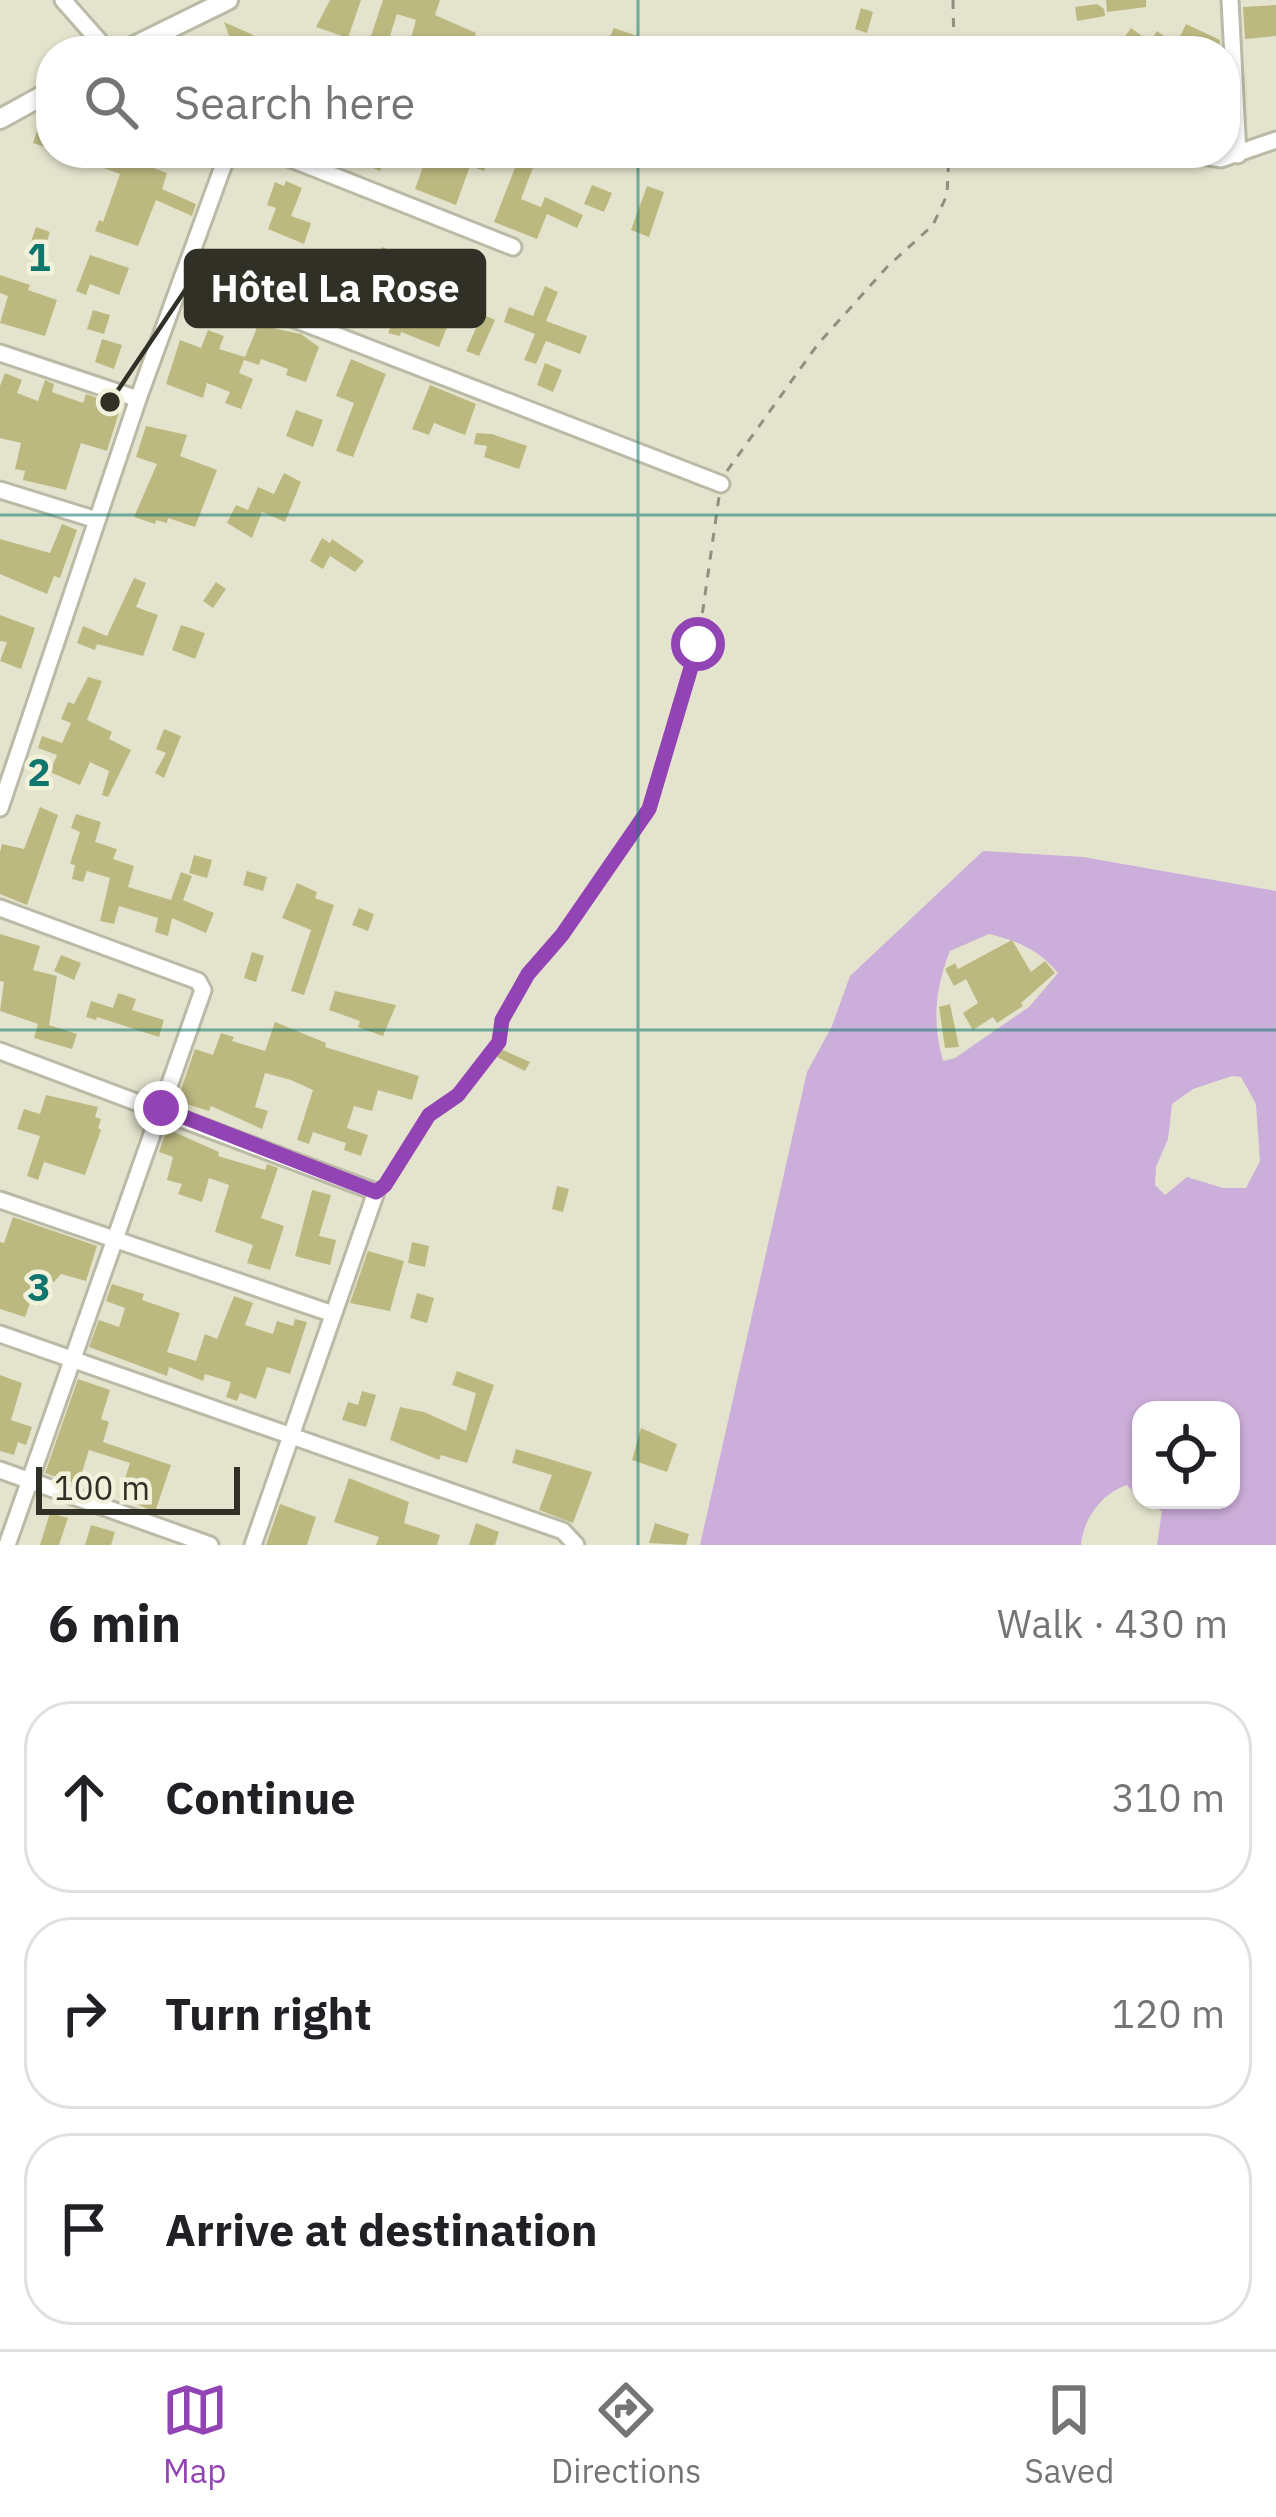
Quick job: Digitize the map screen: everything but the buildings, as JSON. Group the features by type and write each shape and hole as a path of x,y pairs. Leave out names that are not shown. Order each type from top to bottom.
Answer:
{"street":[{"path":"63,0 95,36"},
{"path":"148,36 190,9 228,0"},
{"path":"1230,0 1232,36"},
{"path":"0,119 36,99"},
{"path":"1240,154 1276,140"},
{"path":"0,808 8,762 222,168"},
{"path":"314,168 513,247"},
{"path":"183,276 721,484"},
{"path":"0,354 138,399"},
{"path":"0,490 97,520"},
{"path":"0,908 202,985 7,1545"},
{"path":"0,1051 376,1192 253,1545"},
{"path":"0,1200 333,1314"},
{"path":"0,1334 562,1531 576,1545"},
{"path":"0,1470 210,1545"}],"path":[{"path":"953,0 954,36"},
{"path":"376,1192 429,1115 458,1095 499,1042 502,1020 528,974 562,935 649,809 698,644 721,484 730,464 818,344 887,267 933,225 947,195 948,168"}],"shaded area":[{"path":"983,851 1083,857 1276,891 1276,1545 1157,1545 1162,1511 1158,1509 1240,1509 1240,1401 1132,1401 1132,1491 1127,1485 1095,1508 1081,1545 700,1545 807,1072 832,1026 850,976","holes":["989,934 1043,958 1058,973 1029,1007 955,1058 943,1061 936,1019 950,951","1241,1077 1256,1104 1260,1161 1246,1188 1223,1188 1187,1177 1165,1195 1155,1185 1156,1167 1168,1139 1172,1104 1193,1089"]}],"place":[{"name":"Hôtel La Rose","path":"110,402"}],"route":[{"path":"161,1108 376,1192 385,1185 429,1115 458,1095 499,1042 502,1020 528,974 562,935 649,809 698,644"}]}
